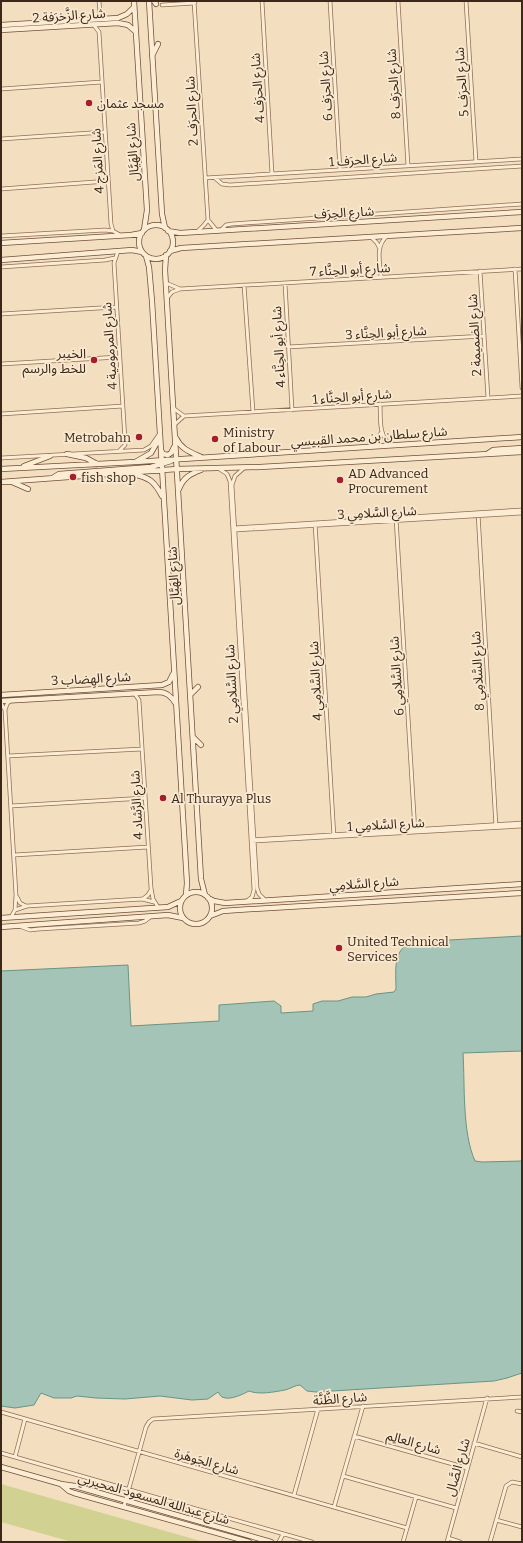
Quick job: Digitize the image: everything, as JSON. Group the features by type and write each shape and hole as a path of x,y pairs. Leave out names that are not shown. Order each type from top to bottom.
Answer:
{"street":[{"path":"99,1 100,13 106,21 99,32 93,22 100,13"},
{"name":"شارع الهَيَّال","path":"134,1 147,210 143,232"},
{"name":"شارع الهَيَّال","path":"149,1 162,209 167,229"},
{"name":"شارع الحرَف 4","path":"262,1 272,174"},
{"name":"شارع الحرَف 6","path":"330,1 340,170"},
{"name":"شارع الحرَف 8","path":"398,1 408,166"},
{"name":"شارع الحرَف 5","path":"466,1 476,162"},
{"path":"162,5 194,2"},
{"name":"شارع الحرَف 2","path":"194,2 208,220"},
{"name":"شارع الزَّخرَفة 2","path":"1,30 115,20 125,16 134,7"},
{"name":"شارع الزَّخرَفة 2","path":"115,20 126,24 136,32"},
{"name":"شارع الزَّخرَفة 2","path":"1,25 93,22"},
{"name":"شارع المَزج 4","path":"99,32 108,181 113,231"},
{"path":"152,56 158,44"},
{"path":"1,89 102,82"},
{"path":"1,139 105,132"},
{"name":"شارع الحرَف 1","path":"205,178 522,159"},
{"path":"215,178 222,184 230,185 522,166"},
{"path":"1,189 108,181"},
{"path":"197,232 208,220 219,231 232,224 522,204"},
{"path":"490,206 499,214"},
{"name":"شارع الحِرَف","path":"167,229 180,234 522,212"},
{"path":"105,230 111,222"},
{"path":"1,260 135,250 144,254 156,259 166,255 170,251 172,238 167,229 156,225 148,227 143,232 139,241 144,254"},
{"name":"شارع الحِرَف","path":"170,251 186,248 522,228"},
{"path":"1,236 105,230 113,231 122,236"},
{"path":"1,243 122,236 143,232"},
{"path":"379,248 381,242 387,236"},
{"path":"371,237 377,243 379,248 381,277"},
{"name":"شارع المرمومية 4","path":"118,251 115,258 114,268 125,440"},
{"name":"شارع الهَيَّال","path":"144,254 150,285 160,435 187,883 186,895"},
{"name":"شارع الهَيَّال","path":"166,255 165,265 174,433 202,879 206,896"},
{"path":"1,267 105,260 115,258"},
{"path":"105,260 114,268"},
{"path":"515,269 522,388"},
{"name":"شارع أبو الحِنَّاء 7","path":"166,283 180,289 522,269"},
{"name":"شارع الضميمة 2","path":"480,271 488,398"},
{"name":"شارع أبو الحِنَّاء 4","path":"285,283 292,410"},
{"path":"244,285 253,412"},
{"path":"167,298 172,292 180,289"},
{"path":"1,314 116,307"},
{"name":"شارع أبو الحِنَّاء 3","path":"288,347 484,336"},
{"path":"1,364 119,357"},
{"name":"شارع أبو الحِنَّاء 1","path":"184,416 522,396"},
{"path":"380,404 383,438 390,445"},
{"path":"1,414 123,406"},
{"path":"173,408 184,416 174,425"},
{"path":"174,433 176,439 185,450 202,458"},
{"path":"375,446 382,433"},
{"path":"1,458 144,450 149,448 160,435"},
{"path":"135,462 151,453 160,435"},
{"name":"شارع سلطان بن محمد القبيسي","path":"1,482 162,470 176,464 202,458 522,437"},
{"path":"125,440 128,447 134,450"},
{"path":"119,451 124,446 125,440"},
{"path":"160,446 163,454 168,455 171,453 175,445"},
{"path":"486,455 493,450 522,448"},
{"name":"شارع سلطان بن محمد القبيسي","path":"1,469 161,462 205,469 522,452"},
{"path":"67,454 86,458 97,464"},
{"path":"176,464 189,461 248,458 252,454"},
{"path":"20,468 50,456"},
{"path":"53,478 59,474 151,467 161,462"},
{"name":"شارع السَّلامِي 2","path":"246,467 236,474 232,482 250,816 257,889 260,896 264,900"},
{"path":"218,468 229,477 234,529"},
{"path":"178,491 186,477 205,469"},
{"path":"128,473 149,478 154,482 164,499"},
{"path":"10,481 28,489"},
{"name":"شارع السَّلامِي 3","path":"234,529 522,512"},
{"name":"شارع السَّلامِي 8","path":"478,514 496,826"},
{"name":"شارع السَّلامِي 6","path":"396,519 415,831"},
{"name":"شارع السَّلامِي 4","path":"315,524 334,836"},
{"name":"شارع السَّلامِي 2","path":"234,529 253,841 254,890 253,896 247,901"},
{"name":"شارع الهِضاب 3","path":"1,695 153,686 166,684 171,678 174,670"},
{"path":"153,686 156,689 153,692"},
{"path":"191,694 198,687"},
{"name":"شارع الهِضاب 3","path":"1,702 153,692 166,693 176,705"},
{"path":"134,693 139,700 144,693"},
{"name":"شارع الرَّشاد 4","path":"139,700 151,888 154,902 158,907"},
{"path":"10,701 6,706 6,710 16,895 15,910 11,917"},
{"path":"1,702 6,710"},
{"path":"193,737 201,745"},
{"path":"8,756 142,749"},
{"path":"11,806 145,798"},
{"name":"شارع السَّلامِي 1","path":"253,841 522,825"},
{"path":"14,855 148,847"},
{"name":"شارع السَّلامِي","path":"206,896 221,902 522,884"},
{"path":"142,899 148,895 151,888"},
{"path":"1,918 168,907 181,901 186,895 198,892 206,896 212,908 210,916 205,921 198,924 190,923 183,918 168,915 1,927"},
{"name":"شارع السَّلامِي","path":"210,916 237,910 522,893"},
{"path":"16,895 20,903 27,906"},
{"path":"15,910 27,906 142,899 154,902"},
{"path":"181,901 180,910 183,918"},
{"name":"شارع الظَّنَّة","path":"124,1503 146,1430 151,1423 159,1419 522,1397"},
{"name":"شارع الصَّال","path":"447,1540 487,1398"},
{"path":"334,1507 362,1406"},
{"path":"294,1495 318,1409"},
{"path":"517,1411 522,1412"},
{"name":"شارع الجَوهَرة","path":"1,1412 407,1528"},
{"path":"15,1457 25,1419"},
{"name":"شارع العالِم","path":"354,1436 467,1468"},
{"path":"474,1443 522,1457"},
{"path":"1,1453 312,1542"},
{"path":"1,1467 61,1484"},
{"path":"343,1476 456,1508"},
{"path":"490,1542 506,1486 512,1482 522,1484"},
{"name":"شارع عبدالله المسعود المحيربي","path":"61,1484 77,1487 249,1542"},
{"name":"شارع عبدالله المسعود المحيربي","path":"61,1484 69,1491 124,1503 271,1542"},
{"path":"74,1492 72,1488 77,1487"},
{"path":"403,1542 416,1497"},
{"path":"496,1520 522,1527"},
{"path":"281,1541 283,1534"},
{"path":"447,1540 460,1542"}],"green space":[{"path":"1,1484 204,1542 72,1542 1,1522"}],"shaded area":[{"path":"522,936 522,1051 463,1053 466,1123 475,1161 522,1161 522,1373 494,1381 316,1392 307,1391 300,1385 285,1390 271,1392 257,1393 249,1391 236,1397 229,1398 222,1397 218,1392 208,1399 192,1400 160,1396 125,1399 77,1396 71,1398 54,1398 41,1393 34,1405 15,1408 1,1406 1,971 128,965 131,1026 219,1021 219,1005 274,1001 281,1006 281,1013 313,1011 313,1004 322,1001 338,1001 352,997 366,997 394,992 396,989 396,968 398,955 401,949 413,942"}],"place":[{"name":"مسجد عثمان","path":"89,103"},
{"name":"الخیبر للخط والرسم","path":"94,360"},
{"name":"Metrobahn","path":"139,437"},
{"name":"Ministry of Labour","path":"215,439"},
{"name":"fish shop","path":"73,477"},
{"name":"AD Advanced Procurement","path":"340,480"},
{"name":"Al Thurayya Plus","path":"163,798"},
{"name":"United Technical Services","path":"339,948"}]}
